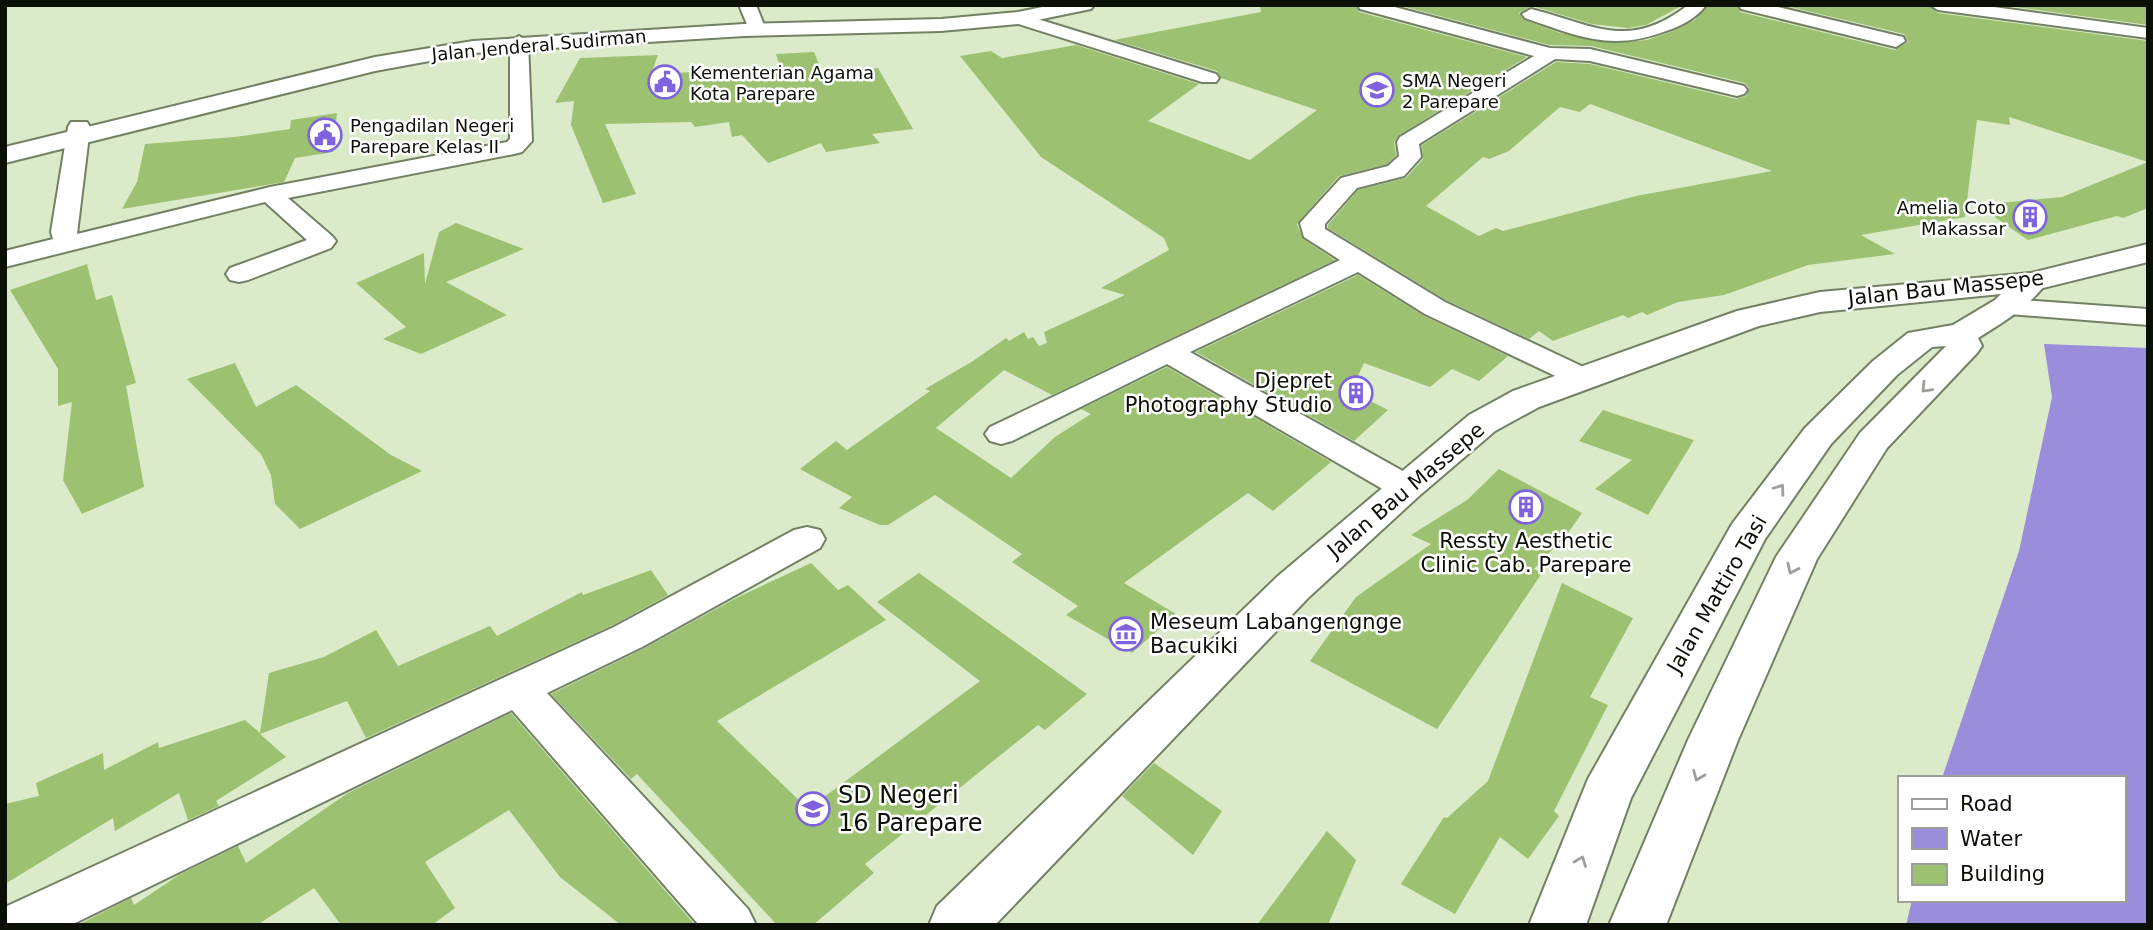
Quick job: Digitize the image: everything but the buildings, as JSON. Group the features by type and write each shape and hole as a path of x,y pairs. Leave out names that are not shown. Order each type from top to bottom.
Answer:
{"main road":[{"name":"Jalan Jenderal Sudirman","path":"5,144 79,132 375,64 520,34 753,19 941,25 1084,5"},
{"name":"Jalan Jenderal Sudirman","path":"472,43 519,42 753,19"},
{"name":"Jalan Jenderal Sudirman","path":"5,155 79,132"},
{"name":"Jalan Bau Massepe","path":"957,925 1293,587 1405,487 1482,423 1526,398 1749,318 1820,302 2019,295 2148,253"},
{"name":"Jalan Mattiro Tasi","path":"1557,925 1606,795 1747,534 1818,436 1885,368 1920,340 1937,335 1960,335 2019,295"},
{"path":"1637,925 1713,740 1797,557 1873,441 1965,346 1960,335"}],"street":[{"path":"1366,5 1550,54 1578,53 1737,90"},
{"path":"1531,14 1603,37 1626,39 1641,36 1685,16 1698,5"},
{"path":"1746,5 1896,41"},
{"path":"1938,5 2007,10 2148,33"},
{"path":"1026,12 1209,78"},
{"path":"5,259 270,194 514,147 521,141 519,42"},
{"path":"1550,54 1408,142 1410,157 1396,171 1349,183 1312,223 1313,232 1435,308 1581,377"},
{"path":"67,244 64,232 79,132"},
{"path":"240,274 323,241 270,194"},
{"path":"1001,433 1360,261"},
{"path":"2019,295 2148,317"},
{"path":"1168,352 1405,487"},
{"path":"20,925 628,637 807,538"},
{"path":"518,689 731,925"}],"water":[{"path":"2044,344 2148,348 2148,925 1906,925 1912,902 2125,902 2125,776 1943,776 2019,551 2052,397"}],"place":[{"name":"Kementerian Agama Kota Parepare","path":"665,82"},
{"name":"SMA Negeri 2 Parepare","path":"1377,90"},
{"name":"Pengadilan Negeri Parepare Kelas II","path":"325,135"},
{"name":"Amelia Coto Makassar","path":"2030,217"},
{"name":"Djepret Photography Studio","path":"1356,393"},
{"name":"Ressty Aesthetic Clinic Cab. Parepare","path":"1526,507"},
{"name":"Meseum Labangengnge Bacukiki","path":"1126,634"},
{"name":"SD Negeri 16 Parepare","path":"813,809"}]}
